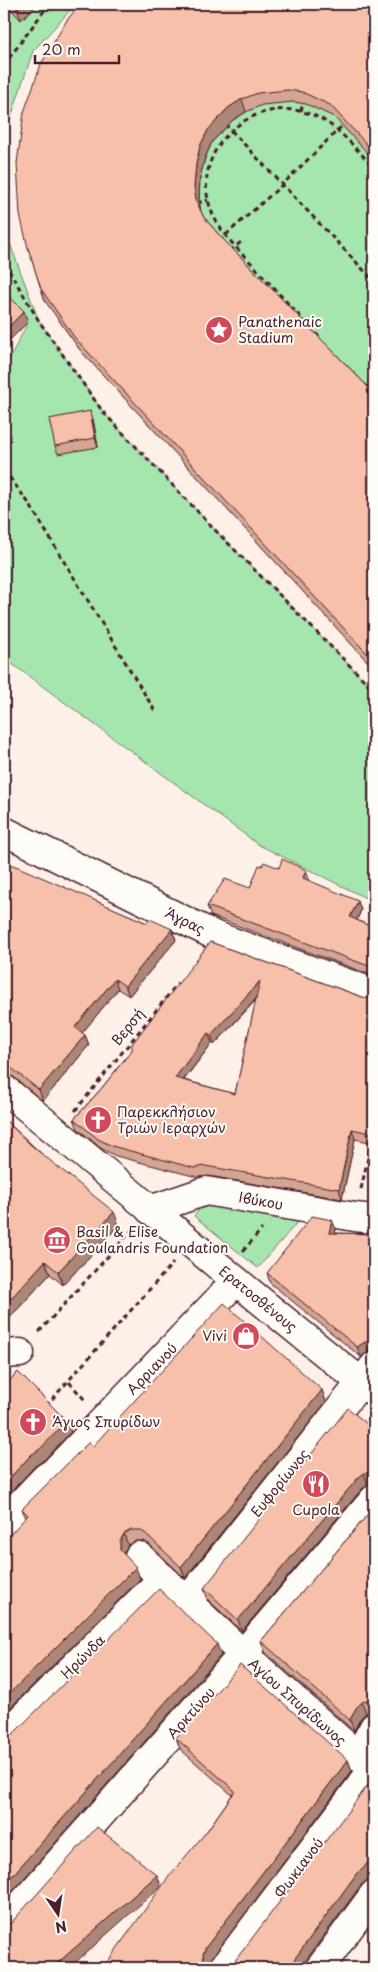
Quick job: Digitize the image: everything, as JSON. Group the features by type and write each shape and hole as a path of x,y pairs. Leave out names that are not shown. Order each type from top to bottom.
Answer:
{"street":[{"name":"Άγρας","path":"4,831 216,936 374,993"},
{"name":"Ερατοσθένους","path":"4,1089 230,1277 370,1380"},
{"name":"Ιβύκου","path":"150,1210 206,1191 365,1218"},
{"name":"Αρριανού","path":"4,1521 46,1477 54,1472 230,1277"},
{"name":"Ευφορίωνος","path":"187,1601 370,1380"},
{"name":"Αρκτίνου","path":"4,1924 243,1654 374,1499"},
{"name":"Αγίου Σπυρίδωνος","path":"139,1556 243,1654 369,1764"},
{"name":"Ηρώνδα","path":"4,1736 163,1578"},
{"name":"Φωκιανού","path":"223,1968 369,1764 374,1727"},
{"path":"320,1968 374,1894"}],"path":[{"path":"4,65 49,4"},
{"path":"301,111 305,92"},
{"path":"262,105 264,112"},
{"path":"321,339 225,235 214,216 208,200 207,187 210,162 219,145 239,123 264,112 287,109 316,116 337,131 374,167"},
{"path":"218,241 282,185 349,118"},
{"path":"224,124 374,281"},
{"path":"201,159 210,162"},
{"path":"190,204 208,200"},
{"path":"228,252 241,242"},
{"path":"4,262 39,320 103,412 218,533 374,690"},
{"path":"263,290 270,284"},
{"path":"307,338 314,332"},
{"path":"4,470 28,502 155,711"},
{"name":"Βερσή","path":"58,1132 180,981"},
{"path":"365,1218 374,1132"},
{"path":"12,1354 150,1210"},
{"path":"230,1277 268,1223"},
{"path":"45,1406 190,1244"}],"green space":[{"path":"7,4 76,4 33,51 4,138 4,7"},
{"name":"Panathenaic Stadium","path":"374,4 374,668 80,350 60,322 38,277"},
{"path":"4,199 6,233 39,321 103,412 218,533 374,690 374,902 259,845 4,658 4,370 28,322 4,292"},
{"path":"208,1198 306,1212 258,1268 194,1216"}],"building":[{"path":"12,4 23,4 17,9"},
{"name":"Panathenaic Stadium","path":"80,4 374,4 374,152 330,105 302,92 288,90 258,93 242,99 228,108 208,130 200,146 194,187 196,200 203,216 219,235 374,393 374,660 75,338 41,289 20,215 17,163 24,112 41,64 67,20"},
{"path":"4,291 24,311 4,332"},
{"path":"90,411 95,438 55,446 49,419"},
{"path":"282,859 306,870 303,878 358,901 350,917 374,928 374,968 207,906 225,879 250,888 259,865 262,866 264,862 279,868"},
{"path":"4,862 147,923 150,919 172,929 125,986 115,979 75,1027 85,1035 39,1090 4,1062"},
{"path":"210,942 365,998 374,998 374,1134 352,1129 339,1189 205,1166 194,1168 112,1146 98,1139 74,1119 132,1050 132,1044","holes":["260,981 235,1094 175,1078 208,1033 211,1035"]},
{"name":"Basil & Elise Goulandris Foundation","path":"4,1119 32,1146 114,1212 58,1272 45,1261 4,1306"},
{"path":"312,1216 332,1220 329,1233 374,1234 374,1341 365,1342 357,1347 267,1273"},
{"path":"224,1303 322,1390 181,1567 145,1533 139,1530 131,1530 124,1534 120,1541 120,1550 136,1567 4,1699 4,1541 28,1515 22,1509 89,1442 93,1446"},
{"name":"Άγιος Σπυρίδων","path":"18,1372 67,1421 4,1484 4,1386"},
{"path":"348,1408 374,1430 374,1473 364,1473 358,1478 238,1620 204,1588"},
{"path":"374,1507 374,1701 362,1702 356,1708 350,1720 261,1641"},
{"path":"159,1589 217,1644 4,1885 4,1740 11,1736"},
{"path":"240,1665 348,1760 206,1947 203,1954 204,1962 209,1968 103,1968 170,1875 207,1831 235,1791 176,1738"},
{"path":"374,1777 374,1853 363,1869 357,1873 288,1968 228,1968 231,1966"},
{"path":"97,1827 157,1875 52,1968 4,1968 4,1928 11,1923"}],"place":[{"name":"Panathenaic Stadium","path":"219,330"},
{"name":"Παρεκκλήσιον Τριών Ιεραρχών","path":"98,1120"},
{"name":"Basil & Elise Goulandris Foundation","path":"57,1240"},
{"name":"Vivi","path":"246,1336"},
{"name":"Άγιος Σπυρίδων","path":"33,1422"},
{"name":"Cupola","path":"316,1484"}]}
